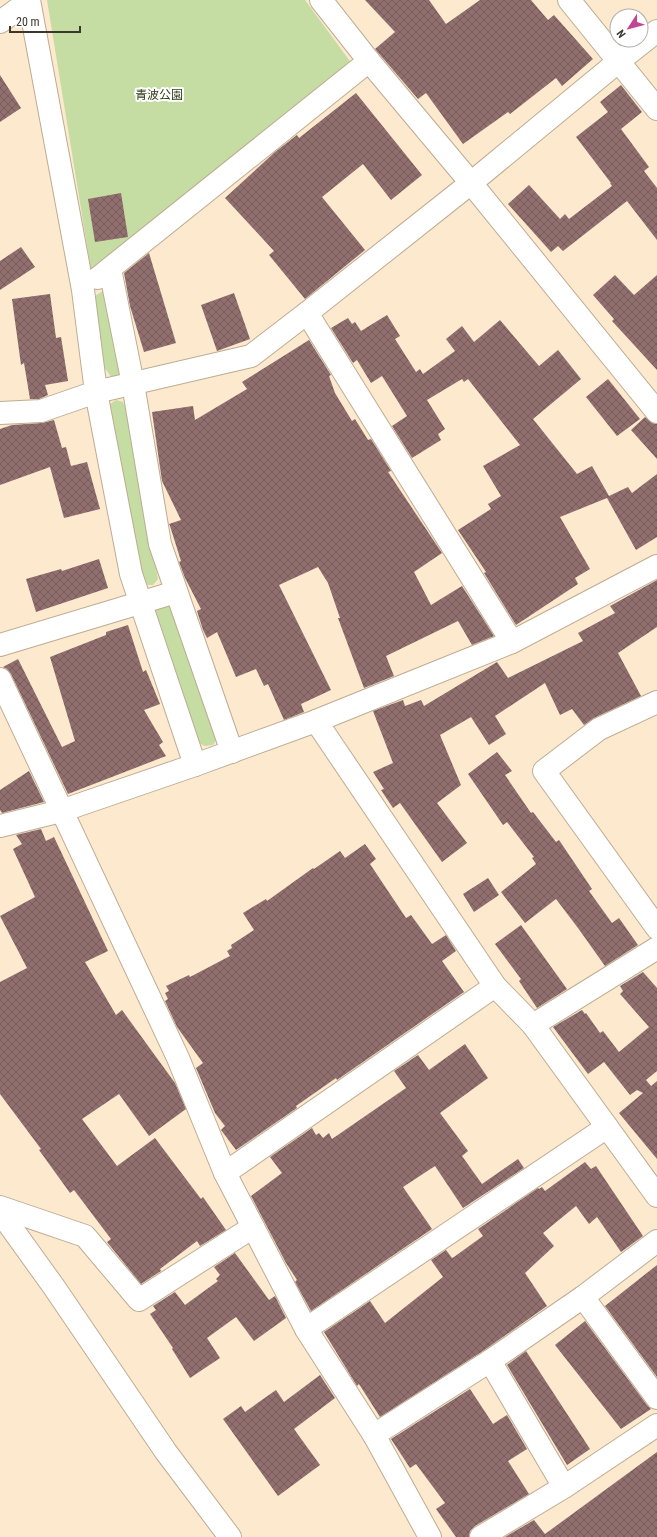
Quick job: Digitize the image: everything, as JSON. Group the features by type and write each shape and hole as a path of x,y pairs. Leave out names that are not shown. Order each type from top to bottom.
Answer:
{"street":[{"path":"321,0 369,61 472,183 657,412"},
{"path":"569,0 657,108"},
{"path":"0,22 29,1 83,290 96,392 131,574 142,602 195,765"},
{"path":"0,413 42,411 96,392 251,356 472,183 657,31"},
{"path":"83,290 369,61"},
{"path":"110,269 133,384 160,544 232,752"},
{"path":"307,313 512,642"},
{"path":"0,826 61,811 232,752 316,721 512,642 657,566"},
{"path":"0,645 176,592"},
{"path":"0,679 178,1058 225,1173 306,1329 374,1435 430,1537"},
{"path":"657,702 599,729 544,771 657,928"},
{"path":"316,721 495,986 533,1025 657,1196"},
{"path":"533,1025 657,948"},
{"path":"225,1173 495,986"},
{"path":"306,1329 607,1127"},
{"path":"0,1207 85,1236 139,1300 253,1227"},
{"path":"0,1212 54,1287 166,1452 230,1537"},
{"path":"374,1435 490,1361 583,1297 657,1241"},
{"path":"583,1297 657,1398"},
{"path":"490,1361 564,1487"},
{"path":"481,1537 564,1487 657,1425"}],"green space":[{"name":"青波公園","path":"47,0 305,0 352,64 91,270"},
{"path":"103,291 109,295 123,370 118,377 112,378 102,364 93,297"},
{"path":"116,400 123,402 127,412 158,579 153,585 146,585 141,578 106,407"},
{"path":"162,601 172,607 218,737 213,745 205,746 199,743 151,613"}],"building":[{"path":"365,0 429,0 446,24 480,0 531,0 548,20 554,15 593,59 562,86 556,78 510,114 508,112 463,144 426,93 418,99 375,49 395,32"},
{"path":"0,75 21,108 0,122"},
{"path":"621,85 642,112 621,129 649,167 644,171 657,188 657,240 627,201 563,251 558,246 551,252 508,204 529,185 560,219 565,214 569,219 612,186 576,137 608,112 600,102"},
{"path":"356,93 422,175 391,200 363,164 322,197 365,250 305,299 269,255 274,251 225,198 275,152 297,135 299,138"},
{"path":"121,193 128,237 95,242 88,199"},
{"path":"21,247 35,267 0,290 0,261"},
{"path":"149,253 176,343 144,352 130,306 124,273"},
{"path":"615,275 634,295 657,275 657,370 612,321 614,319 593,295"},
{"path":"234,293 250,339 217,351 201,305"},
{"path":"50,294 56,338 61,337 68,381 45,385 48,395 39,399 30,399 24,363 21,365 12,299"},
{"path":"387,315 400,336 395,339 416,372 420,369 423,374 455,351 446,339 462,326 474,342 500,320 539,366 558,350 581,379 533,419 577,474 592,466 609,496 628,487 632,493 657,474 657,537 636,550 607,498 560,517 590,569 575,578 578,584 516,625 484,573 486,572 458,530 491,509 488,504 501,496 483,466 520,445 468,379 464,382 462,379 427,400 445,429 438,434 441,440 412,458 392,426 407,416 382,376 371,383 357,360 353,363 331,328 348,318 352,324 355,322 361,331"},
{"path":"309,340 331,375 329,376 335,393 352,421 355,419 368,440 371,439 391,471 388,472 442,553 414,572 431,605 462,586 494,636 472,645 458,621 386,656 394,676 364,688 338,618 340,618 328,583 318,567 279,585 331,690 301,704 304,712 284,720 268,684 264,686 256,669 236,677 217,632 207,638 203,630 197,611 201,609 185,578 179,562 181,561 169,524 181,520 162,481 152,412 193,406 195,420 247,389 242,382"},
{"path":"608,379 640,419 617,436 586,397"},
{"path":"645,417 652,423 657,424 657,459 631,430"},
{"path":"54,420 62,448 66,447 71,466 87,462 100,509 64,518 50,467 0,485 0,429 12,425 42,423"},
{"path":"99,559 108,588 36,612 26,579 61,569 62,571"},
{"path":"657,580 657,627 618,653 641,696 594,718 584,725 572,709 560,715 545,683 495,716 506,734 489,745 471,717 440,735 461,785 437,803 467,843 442,862 400,803 393,808 381,790 384,789 373,772 393,763 373,711 403,700 405,706 421,700 424,706 497,662 508,678 583,641 578,633 615,613 610,606"},
{"path":"128,625 143,672 146,670 160,704 144,710 163,742 159,745 166,756 68,794 11,674 3,667 18,659 62,747 75,741 50,657 106,635 106,632"},
{"path":"497,752 512,771 505,775 531,813 533,812 556,842 559,840 592,889 589,891 612,923 619,918 638,945 605,966 556,899 525,923 501,892 536,864 532,858 534,857 507,822 503,825 468,774"},
{"path":"29,771 44,802 2,813 0,810 0,790"},
{"path":"41,829 46,841 54,837 108,951 85,962 116,1015 122,1010 175,1083 186,1109 149,1136 119,1094 82,1119 117,1166 155,1138 201,1199 203,1197 226,1230 200,1246 197,1241 160,1269 161,1271 141,1284 107,1242 111,1239 74,1190 70,1193 39,1150 41,1149 0,1094 0,982 27,968 0,916 35,897 13,849 22,844 16,835"},
{"path":"365,844 376,859 370,864 406,918 411,915 432,944 446,935 456,951 442,961 464,992 337,1080 336,1078 296,1106 297,1108 236,1150 221,1130 225,1126 215,1113 196,1068 203,1063 177,1027 165,1001 168,999 165,993 169,991 166,986 189,975 190,977 230,956 227,951 232,948 231,945 254,930 243,913 266,899 267,901 313,868 314,869 340,851 345,858"},
{"path":"488,878 499,895 474,912 463,894"},
{"path":"521,925 567,989 537,1008 519,981 521,979 495,944"},
{"path":"643,972 657,988 657,1071 646,1080 651,1086 657,1081 657,1159 619,1113 643,1093 637,1090 630,1095 604,1062 588,1074 553,1027 582,1010 585,1014 586,1013 600,1033 603,1031 619,1052 649,1027 620,994 623,991 620,986"},
{"path":"465,1044 488,1078 440,1113 468,1151 462,1156 482,1184 518,1159 524,1168 463,1208 435,1166 403,1187 432,1229 311,1311 295,1282 297,1280 286,1263 251,1196 282,1173 270,1157 312,1128 316,1135 319,1133 323,1138 329,1133 332,1139 406,1088 394,1071 418,1055 429,1070"},
{"path":"585,1162 591,1169 596,1166 643,1236 621,1252 597,1217 589,1224 576,1206 543,1233 554,1246 525,1273 547,1306 483,1351 380,1417 359,1384 357,1386 324,1332 370,1301 385,1323 443,1277 431,1260 446,1250 452,1258 454,1257 483,1236 478,1229 538,1188 539,1189 542,1187 545,1191"},
{"path":"235,1253 269,1300 275,1296 286,1318 254,1341 236,1317 207,1338 220,1358 190,1378 172,1349 173,1348 150,1314 156,1310 153,1306 175,1292 185,1305 218,1281 216,1279 220,1275 214,1267"},
{"path":"657,1265 657,1377 605,1306"},
{"path":"585,1321 651,1409 621,1429 555,1345"},
{"path":"526,1351 590,1449 567,1465 507,1365"},
{"path":"320,1375 335,1398 294,1429 320,1465 278,1496 223,1419 241,1406 245,1412 276,1390 284,1402"},
{"path":"470,1389 493,1424 507,1415 527,1449 508,1461 529,1494 475,1526 470,1531 469,1537 456,1537 436,1509 445,1503 416,1464 410,1468 391,1439"},
{"path":"657,1452 657,1537 505,1537 534,1520 545,1534"}]}
